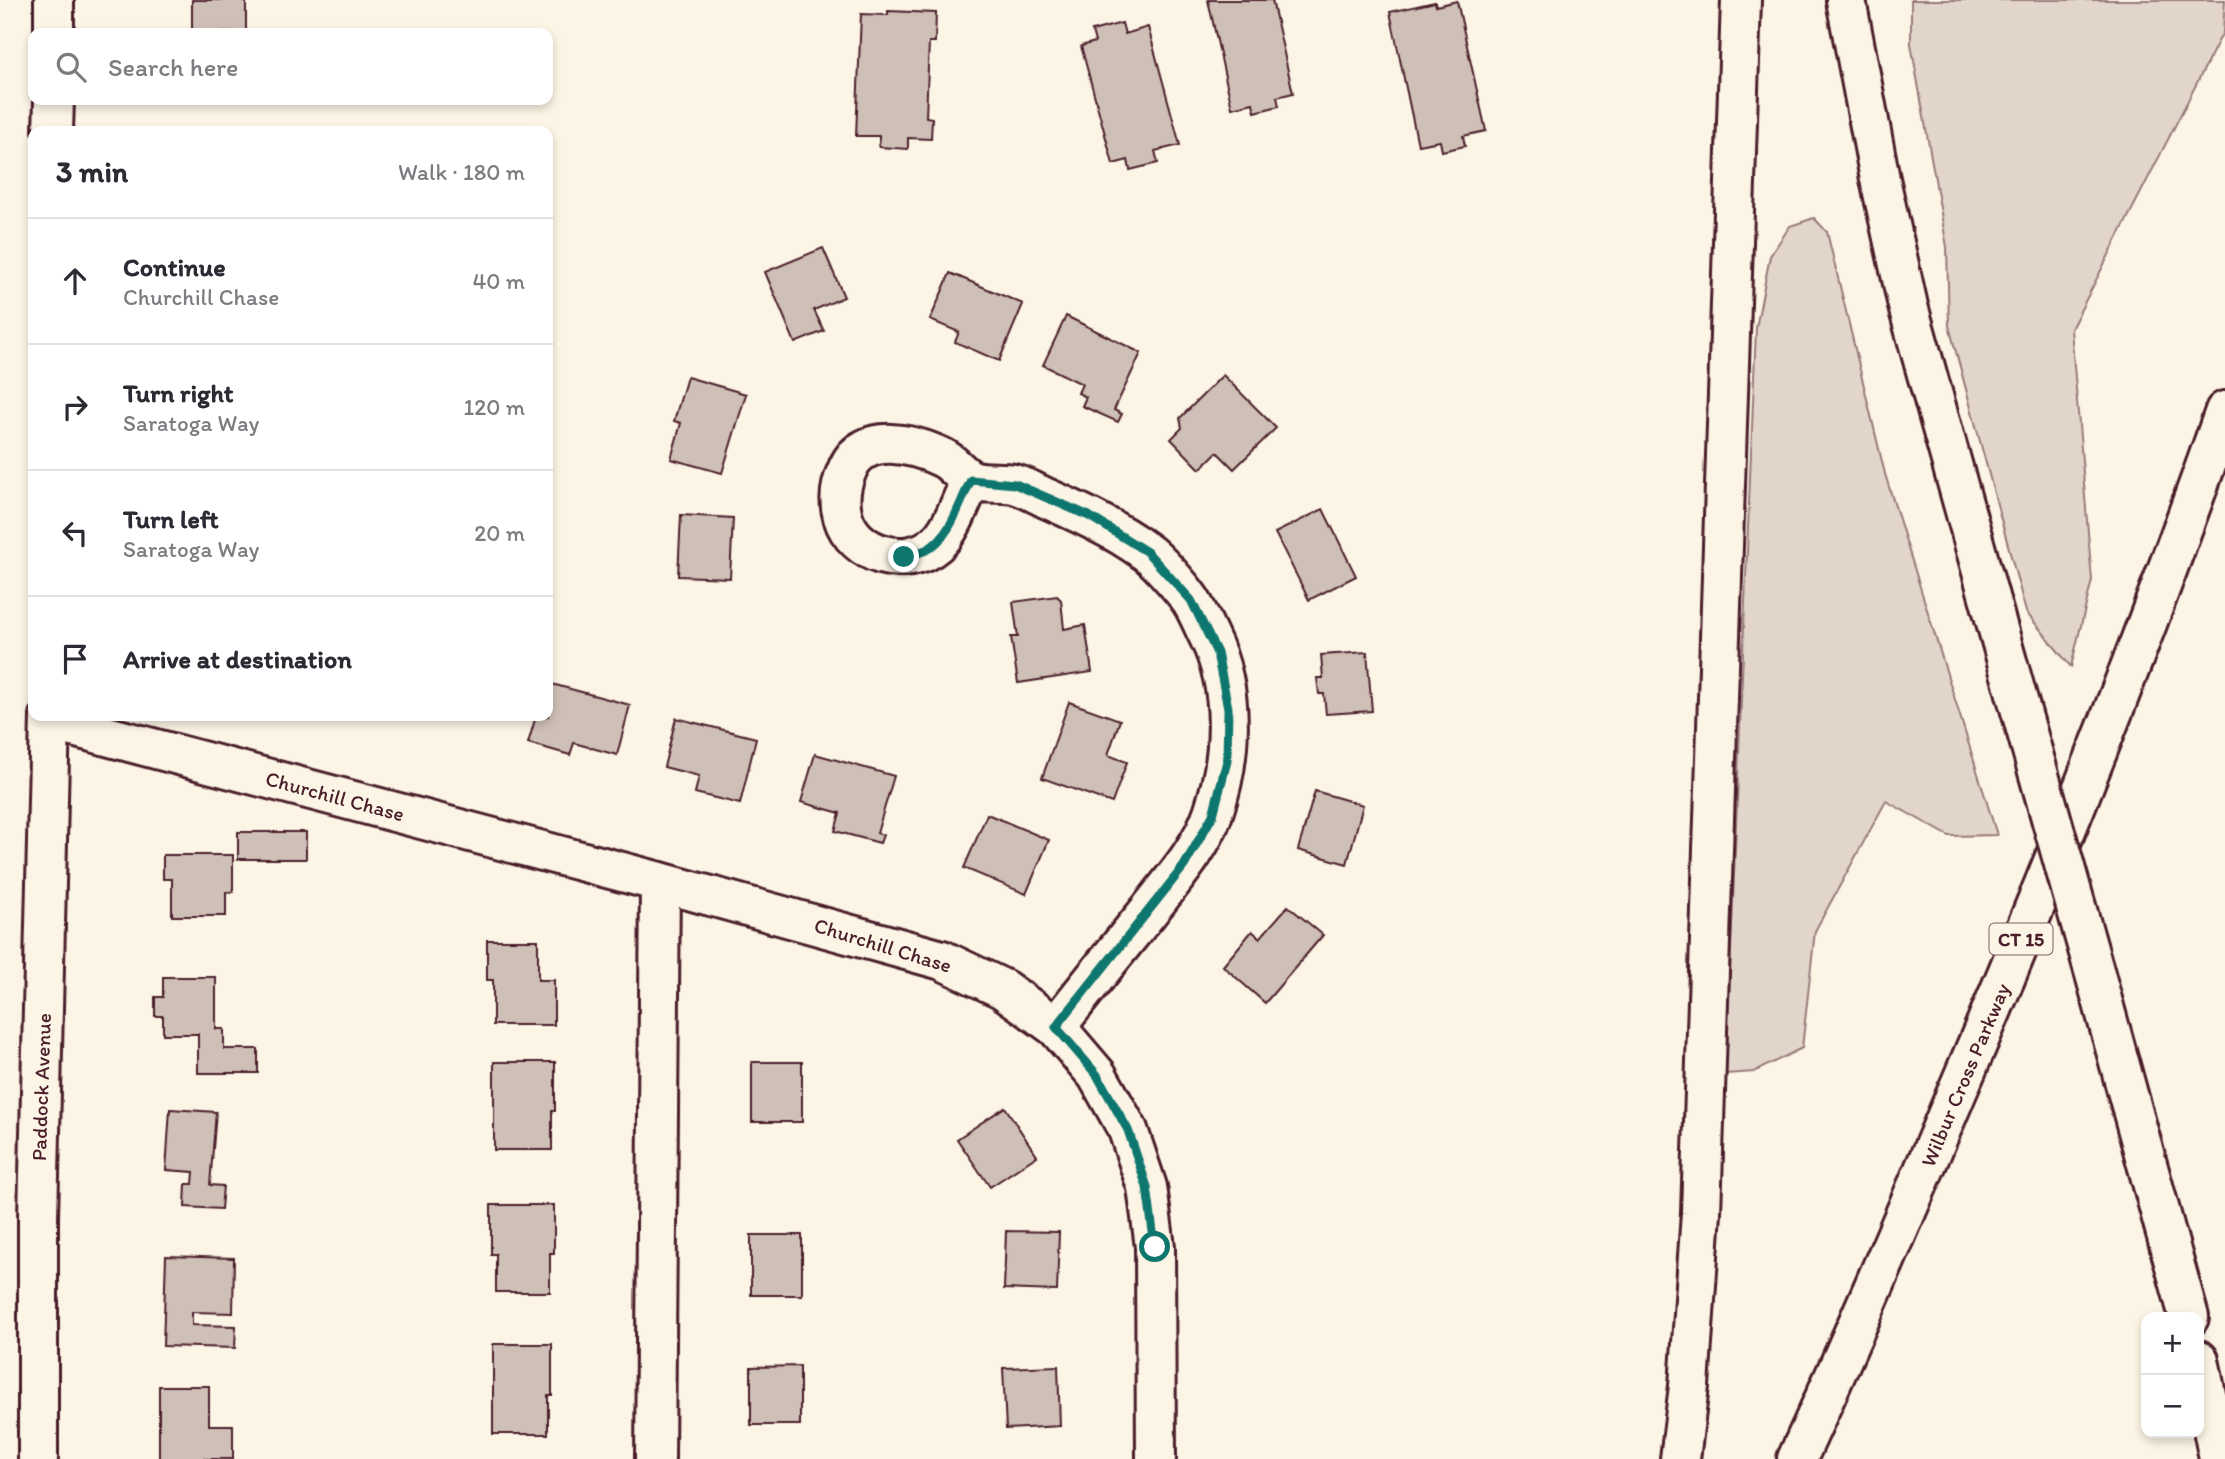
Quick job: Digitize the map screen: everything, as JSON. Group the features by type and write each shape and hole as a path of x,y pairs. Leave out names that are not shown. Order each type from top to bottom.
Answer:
{"main road":[{"path":"54,0 54,28"},
{"path":"1680,1459 1689,1386 1701,1213 1741,0"},
{"path":"1846,0 1880,179 1908,306 2188,1312"},
{"path":"54,105 54,126"},
{"name":"Wilbur Cross Parkway","path":"1797,1459 1901,1225 2007,974 2104,731 2225,411"},
{"path":"971,480 1015,484 1089,516 1147,552 1191,600 1217,653 1228,708 1227,761 1213,815 1184,866 1056,1027"},
{"name":"Paddock Avenue","path":"38,1459 38,1205 50,721"},
{"name":"Churchill Chase","path":"61,721 942,960 1003,989 1056,1027 1097,1075 1128,1130 1147,1187 1155,1247 1156,1459"},
{"path":"655,1459 660,882"},
{"path":"2202,1375 2219,1459"}],"shaded area":[{"path":"1911,0 2225,0 2223,32 2071,329 2092,580 2071,667 2026,612 1949,326 1947,247 1911,44"},
{"path":"1814,218 1827,232 1885,474 1997,835 1949,836 1886,801 1815,931 1802,1048 1754,1072 1726,1074 1756,328 1770,256 1790,226"}],"building":[{"path":"192,0 246,0 246,28 192,28"},
{"path":"1208,0 1272,0 1293,93 1277,97 1279,106 1255,112 1253,103 1232,108"},
{"path":"1457,1 1486,131 1463,136 1465,146 1442,151 1440,141 1418,145 1390,12 1435,2 1436,6"},
{"path":"888,11 936,13 935,42 929,42 926,117 932,118 931,139 908,138 908,149 879,147 879,136 856,136 861,14 888,15"},
{"path":"1122,23 1125,34 1148,27 1180,145 1155,151 1158,163 1130,170 1128,160 1113,164 1081,46 1095,42 1092,31"},
{"path":"823,248 844,297 814,310 824,331 795,343 765,272"},
{"path":"950,273 1023,304 999,361 955,342 959,332 930,320"},
{"path":"1066,316 1141,353 1114,410 1122,414 1118,422 1082,406 1086,397 1078,393 1082,384 1043,365"},
{"path":"1223,375 1276,428 1234,469 1217,452 1200,469 1171,439 1182,428 1180,418"},
{"path":"687,377 746,394 722,473 671,459 681,423 674,421"},
{"path":"1323,509 1356,576 1309,600 1275,533"},
{"path":"681,515 733,518 730,578 678,576"},
{"path":"1057,596 1061,600 1064,629 1085,625 1092,672 1018,683 1011,637 1018,637 1013,602"},
{"path":"1367,652 1372,711 1326,714 1324,694 1319,694 1317,678 1323,678 1321,655"},
{"path":"553,684 630,705 617,755 574,743 570,755 528,743 535,721 553,721"},
{"path":"1069,702 1120,720 1108,755 1127,762 1112,803 1042,778"},
{"path":"676,718 756,738 740,804 695,793 699,776 664,767"},
{"path":"815,754 894,776 877,833 883,835 880,843 835,831 840,813 801,802"},
{"path":"1315,791 1363,805 1347,864 1298,850"},
{"path":"987,814 1049,840 1026,894 964,868"},
{"path":"238,832 306,832 306,859 238,859"},
{"path":"163,855 233,855 233,892 226,892 226,916 172,916 172,879 163,879"},
{"path":"1288,906 1323,935 1265,1003 1223,966 1252,931 1260,938"},
{"path":"487,940 538,940 538,980 554,980 554,1025 493,1025 493,980 487,980"},
{"path":"163,977 216,977 216,1029 224,1029 224,1049 258,1049 258,1073 198,1073 198,1034 163,1034 163,1016 155,1016 155,997 163,997"},
{"path":"494,1062 555,1062 552,1150 494,1150"},
{"path":"752,1062 802,1062 802,1122 752,1122"},
{"path":"1005,1107 1037,1156 990,1187 957,1139"},
{"path":"170,1109 216,1112 210,1185 223,1186 221,1209 185,1207 186,1184 193,1184 194,1172 166,1170"},
{"path":"491,1205 554,1205 554,1253 550,1253 550,1292 496,1292 496,1254 491,1254"},
{"path":"1006,1231 1059,1232 1057,1291 1004,1289"},
{"path":"751,1235 802,1235 802,1295 751,1295"},
{"path":"166,1256 234,1258 233,1313 192,1312 192,1325 236,1326 235,1348 163,1346"},
{"path":"493,1344 552,1344 552,1395 548,1395 548,1434 493,1434"},
{"path":"800,1366 800,1425 751,1425 751,1367"},
{"path":"1058,1366 1060,1426 1006,1429 1003,1368"},
{"path":"159,1386 209,1386 209,1425 233,1425 233,1459 159,1459"}],"route":[{"path":"904,557 926,550 937,543 951,522 971,480 1015,484 1089,516 1147,552 1191,600 1217,653 1228,708 1227,761 1213,815 1184,866 1056,1027 1097,1075 1128,1130 1147,1187 1155,1247"}]}
